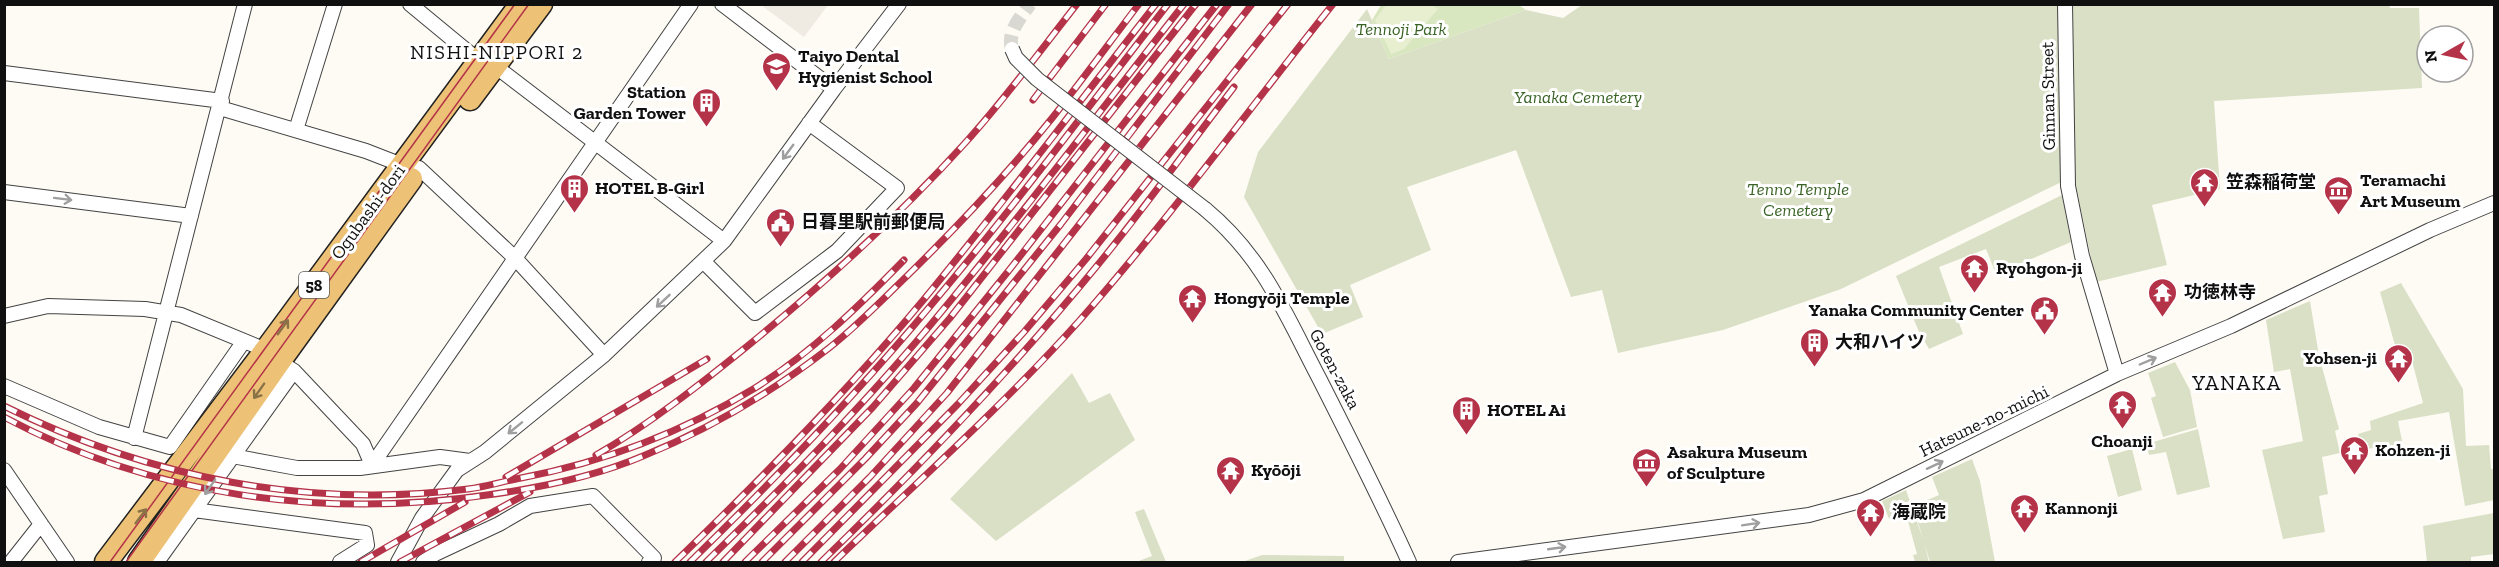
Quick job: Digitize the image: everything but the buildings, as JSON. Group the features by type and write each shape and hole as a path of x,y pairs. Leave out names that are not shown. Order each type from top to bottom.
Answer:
{"main road":[{"name":"Ogubashi-dori","path":"487,63 520,4"},
{"name":"Ogubashi-dori","path":"138,562 411,167 487,63 541,4"},
{"name":"Ogubashi-dori","path":"106,562 279,361"}],"street":[{"path":"134,438 246,4"},
{"path":"296,130 335,4"},
{"path":"410,4 596,142 724,241"},
{"path":"372,465 691,4"},
{"path":"722,4 834,89"},
{"path":"398,562 433,503 457,470 485,452 604,355 724,241 898,4"},
{"name":"Ginnan Street","path":"2065,4 2068,186 2082,256 2117,374"},
{"name":"Goten-zaka","path":"1012,50 1016,58 1037,79 1231,231 1268,280 1368,473 1409,562"},
{"path":"4,73 221,105 411,167 515,258 604,355"},
{"path":"704,262 755,313 837,251 897,188 809,123"},
{"path":"4,192 191,216"},
{"name":"Hatsune-no-michi","path":"1458,562 1732,527 1828,511 1864,500 2117,374 2231,326 2430,230 2494,204"},
{"path":"4,316 48,306 145,309 181,315 244,341 279,361 363,444 372,465"},
{"path":"4,386 99,427 170,447 244,341"},
{"path":"157,562 232,456 279,361"},
{"path":"232,456 297,468 372,465 440,457 470,461"},
{"path":"4,470 67,562"},
{"path":"434,560 530,506 592,495 654,558 650,562"},
{"path":"194,510 365,533 367,545 340,562"},
{"path":"11,562 41,524"}],"green space":[{"name":"Tennoji Park","path":"1517,4 1526,10 1389,59 1372,20 1381,5"},
{"path":"2389,4 2390,8 2419,8 2420,24 2415,24 2415,84 2422,84 2422,88 2214,101 2220,189 2152,205 2167,265 2096,282 2074,176 1841,289 1723,330 1618,353 1602,290 1571,297 1516,150 1407,187 1431,250 1350,285 1363,317 1322,334 1244,197 1258,152 1367,9 1389,59 1526,10 1563,18 1582,5"},
{"path":"1386,5 1431,5 1438,9 1404,49 1391,54 1375,20"},
{"path":"2062,195 2071,242 1996,274 1986,249 1939,267 1963,334 1929,349 1919,332 1896,276"},
{"path":"2401,283 2463,389 2466,446 2489,445 2491,469 2494,469 2494,500 2465,506 2449,412 2398,421 2403,446 2362,449 2358,434 2371,430 2370,421 2423,403 2410,353 2398,356 2380,292"},
{"path":"2310,301 2319,356 2339,429 2335,431 2340,453 2322,457 2328,494 2319,496 2325,532 2283,539 2262,450 2303,441 2290,369 2274,372 2266,320"},
{"path":"2175,362 2190,390 2197,427 2163,437 2151,398 2156,396 2148,373"},
{"path":"1072,373 1089,403 1110,393 1135,440 996,541 950,499"},
{"path":"2198,429 2210,487 2177,495 2166,452 2149,455 2146,444"},
{"path":"2132,449 2142,490 2118,497 2107,456"},
{"path":"1972,459 1980,481 1995,562 1930,562 1913,506 1939,495 1932,477"},
{"path":"1906,490 1929,562 1915,562 1913,555 1917,554 1906,514 1889,519 1882,501"},
{"path":"1144,509 1166,562 1136,562 1152,556 1135,512"},
{"path":"2494,513 2494,554 2471,557 2471,562 2427,562 2423,526"},
{"path":"1262,555 1344,556 1344,562 1242,562"}],"shaded area":[{"path":"761,5 828,5 804,37"}],"tunnel":[{"path":"1012,49 1013,31 1030,4"}],"tram line":[{"path":"110,562 515,4"},
{"path":"126,562 529,4"}],"railway":[{"path":"596,455 656,417 713,373 779,320 862,247 966,142 1009,92 1077,4"},
{"path":"1033,100 1106,4"},
{"path":"4,417 61,444 119,466 179,483 240,495 301,502 363,504 425,502 526,489 605,470 668,445 716,422 763,394 850,331 927,256 1001,178 1053,117 1139,4"},
{"path":"675,562 804,433 896,333 984,225 1156,4"},
{"path":"690,562 814,436 903,338 1022,193 1168,4"},
{"path":"706,562 767,502 886,377 973,273 1184,4"},
{"path":"723,562 873,407 950,318 1196,4"},
{"path":"745,562 840,469 914,388 1217,4"},
{"path":"762,562 865,459 917,403 1061,224 1229,4"},
{"path":"785,562 870,477 947,393 1252,4"},
{"path":"802,562 958,404 1024,332 1086,259 1288,4"},
{"path":"834,562 990,414 1080,320 1177,203 1333,4"},
{"path":"821,562 893,491 997,382 1114,245 1234,87"},
{"path":"4,406 59,431 115,452 172,469 230,482 289,491 348,495 408,494 475,488 552,471 613,454 671,432 728,404 776,374 815,345 904,260"},
{"path":"506,477 707,359"},
{"path":"400,562 530,492"},
{"path":"361,562 465,502"}],"place":[{"name":"Taiyo Dental Hygienist School","path":"777,92"},
{"name":"Station Garden Tower","path":"707,128"},
{"name":"笠森稲荷堂","path":"2205,208"},
{"name":"HOTEL B-Girl","path":"574,214"},
{"name":"Teramachi Art Museum","path":"2339,216"},
{"name":"日暮里駅前郵便局","path":"780,248"},
{"name":"Ryohgon-ji","path":"1975,294"},
{"name":"功徳林寺","path":"2163,318"},
{"name":"Hongyōji Temple","path":"1193,324"},
{"name":"Yanaka Community Center","path":"2045,336"},
{"name":"大和ハイツ","path":"1814,368"},
{"name":"Yohsen-ji","path":"2398,384"},
{"name":"Choanji","path":"2122,430"},
{"name":"HOTEL Ai","path":"1466,436"},
{"name":"Kohzen-ji","path":"2354,476"},
{"name":"Asakura Museum of Sculpture","path":"1646,488"},
{"name":"Kyōōji","path":"1230,496"},
{"name":"Kannonji","path":"2024,534"},
{"name":"海蔵院","path":"1871,538"}],"district":[{"name":"NISHI-NIPPORI 2","path":"497,52"},
{"name":"YANAKA","path":"2237,383"}],"park label":[{"name":"Yanaka Cemetery","path":"1578,97"},
{"name":"Tenno Temple Cemetery","path":"1798,199"}]}
